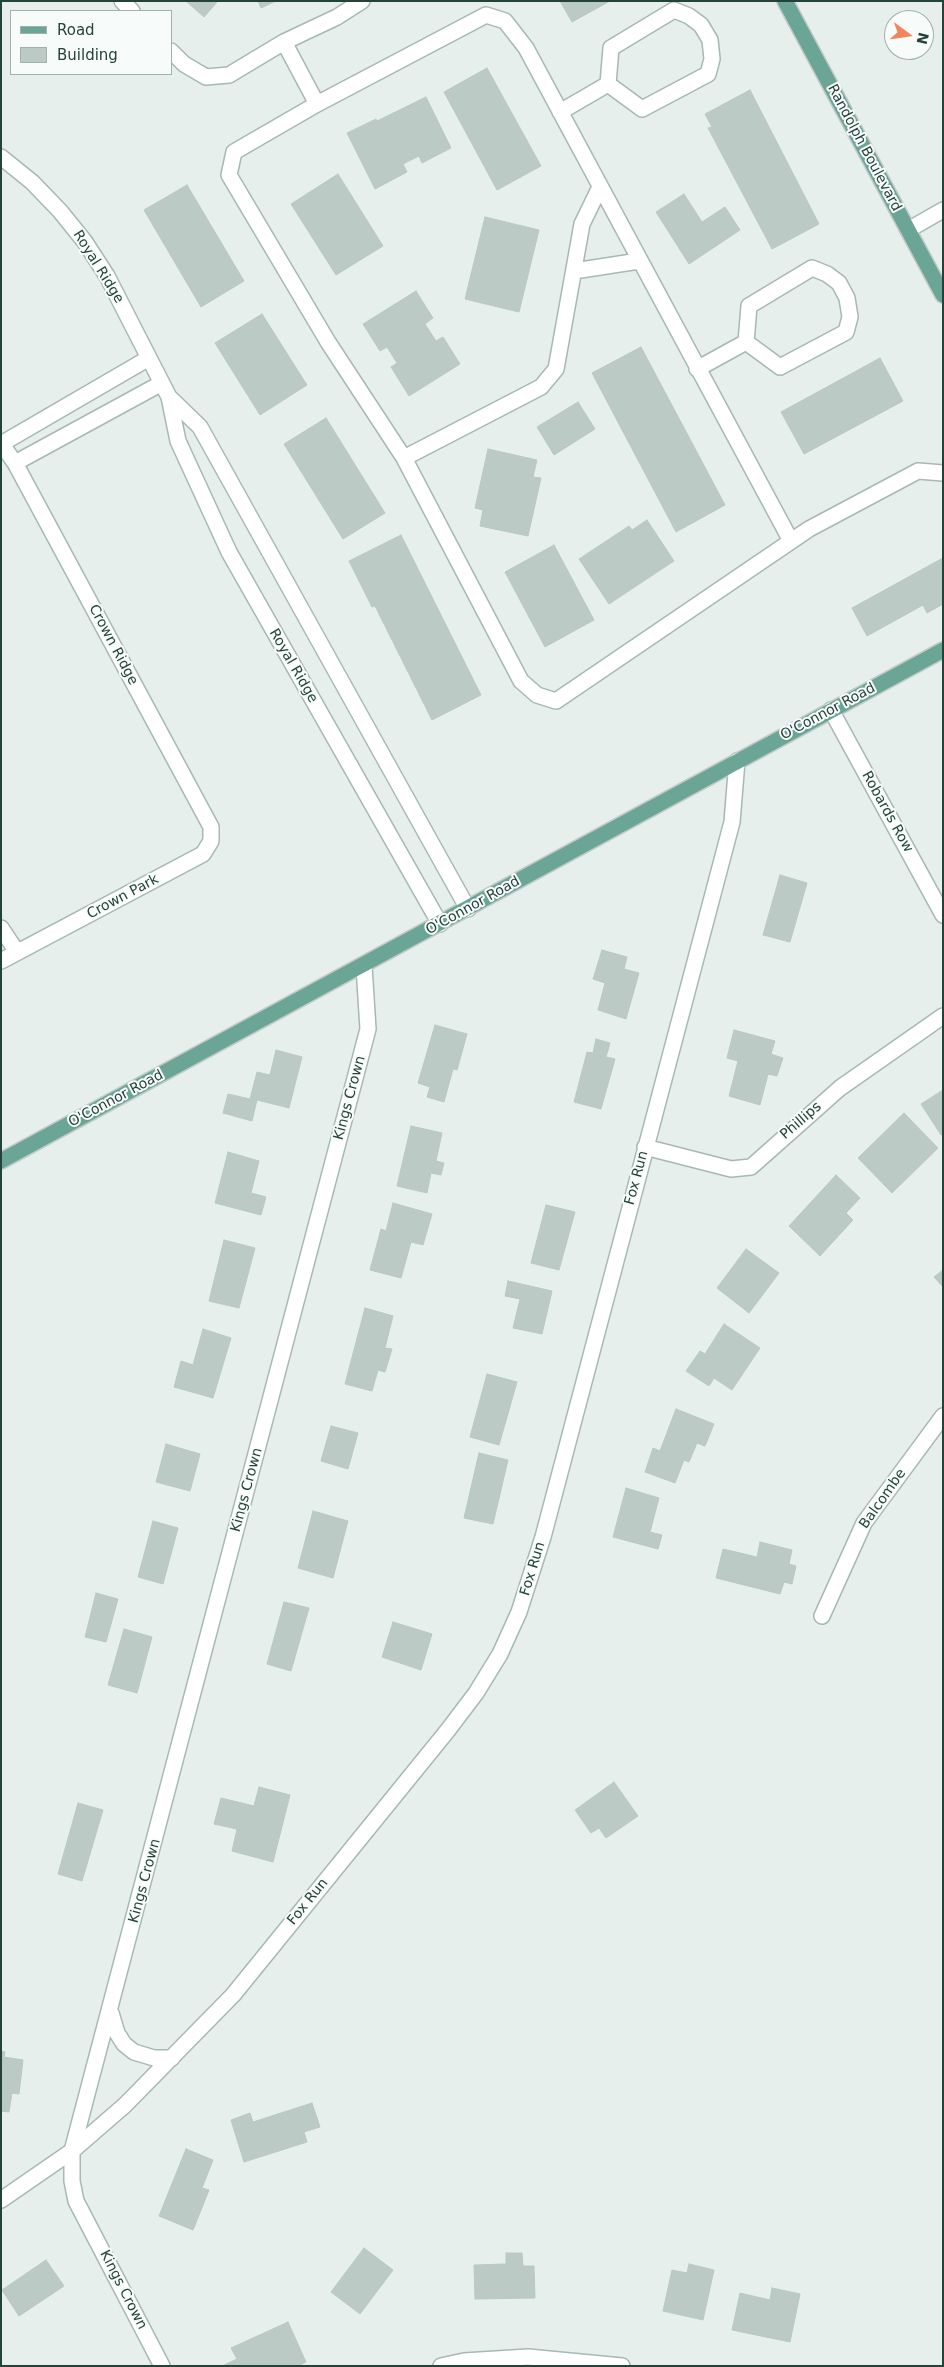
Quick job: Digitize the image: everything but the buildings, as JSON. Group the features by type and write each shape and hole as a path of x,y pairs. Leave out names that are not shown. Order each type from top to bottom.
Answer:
{"main road":[{"name":"Randolph Boulevard","path":"785,1 943,295"},
{"name":"O'Connor Road","path":"1,1161 364,966 943,650"}],"street":[{"path":"122,1 131,10"},
{"path":"172,52 184,64 206,77 228,75 284,42 362,1"},
{"path":"674,10 689,16 701,25 710,40 712,59 708,74 642,109 608,84 611,48 674,10"},
{"path":"791,541 526,48 506,21 486,15 317,104 234,152 229,175 328,342 404,458 522,681 537,695 556,701 791,541 808,529 918,471 943,473"},
{"path":"284,42 317,104"},
{"path":"560,112 608,84"},
{"name":"Royal Ridge","path":"1,157 32,182 55,205 86,242 107,276 166,390 200,427 468,909"},
{"path":"404,458 541,387 556,369 582,224 600,187"},
{"path":"908,230 943,210"},
{"path":"574,271 639,261"},
{"path":"812,268 827,274 839,283 847,298 850,317 846,332 780,367 746,342 749,306 812,268"},
{"path":"698,369 746,342"},
{"name":"Crown Ridge","path":"149,358 1,443 14,463 211,826"},
{"path":"14,463 166,390"},
{"name":"Royal Ridge","path":"166,390 178,441 229,552 440,924"},
{"name":"Robards Row","path":"831,710 943,914"},
{"name":"Fox Run","path":"1,2200 72,2152 125,2105 232,1995 418,1768 476,1693 500,1654 519,1612 538,1555 732,822 737,761"},
{"name":"Crown Park","path":"1,961 203,854 211,841 211,826"},
{"path":"1,928 17,952"},
{"name":"Kings Crown","path":"162,2366 76,2201 72,2182 72,2152 111,2012 368,1029 364,966"},
{"name":"Phillips","path":"645,1147 732,1168 750,1167 840,1088 923,1028 943,1016"},
{"name":"Balcombe","path":"822,1616 864,1523 943,1416"},
{"path":"111,2012 117,2033 124,2044 134,2052 154,2058 172,2058"},
{"path":"441,2366 464,2361 528,2357 622,2366"}]}
